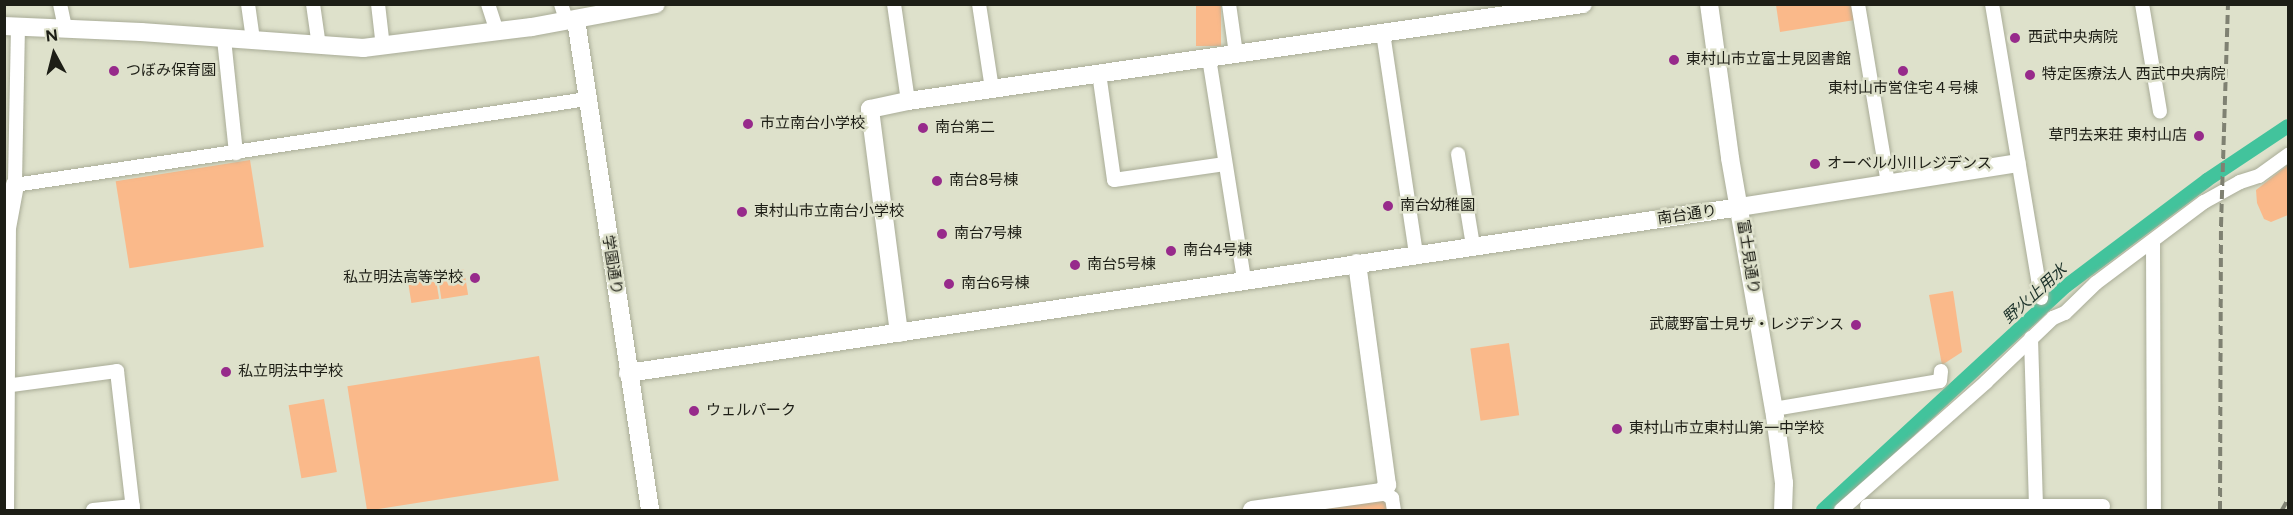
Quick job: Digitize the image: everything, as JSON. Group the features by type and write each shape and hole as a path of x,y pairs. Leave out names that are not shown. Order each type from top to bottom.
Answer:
{"street":[{"path":"60,4 65,28"},
{"path":"248,4 253,41"},
{"path":"313,4 319,46"},
{"path":"378,4 383,47"},
{"path":"489,4 497,32"},
{"path":"5,510 6,228 15,184 10,152 11,26 319,46 383,47 497,32 568,15 656,4"},
{"path":"894,4 908,101"},
{"path":"979,4 992,89"},
{"path":"1229,4 1236,54"},
{"path":"899,333 869,117 870,109 908,101 1583,4"},
{"name":"富士見通り","path":"1709,4 1712,39 1774,409 1784,483 1783,510"},
{"path":"1858,4 1888,183"},
{"path":"1992,4 2041,298"},
{"path":"2142,4 2160,112"},
{"name":"学園通り","path":"568,15 587,99 650,510"},
{"path":"1383,33 1416,254"},
{"path":"224,39 236,153"},
{"path":"1209,58 1244,280"},
{"path":"1099,73 1114,180 1225,164"},
{"path":"15,184 236,153 587,99"},
{"path":"1458,154 1473,246"},
{"path":"1841,510 1986,382 2053,318 2065,314 2096,284 2204,202 2240,182 2259,176 2289,155"},
{"name":"南台通り","path":"628,373 1740,207 2017,163"},
{"path":"2153,242 2154,510"},
{"path":"1357,263 1387,485 1382,492"},
{"path":"2031,338 2036,506"},
{"path":"5,391 117,371 133,508 93,510"},
{"path":"1774,409 1940,381 1941,371"},
{"path":"1865,490 1868,508 2103,506"},
{"path":"1252,510 1283,508 1382,492 1392,498 1394,510"}],"shaded area":[{"path":"1196,5 1221,5 1221,46 1196,46"},
{"path":"1776,5 1858,5 1861,19 1780,32"},
{"path":"250,160 264,247 129,268 116,181"},
{"path":"2288,165 2288,215 2271,222 2264,219 2257,203 2256,190"},
{"path":"464,269 468,295 441,299 437,273"},
{"path":"435,273 439,299 411,303 407,277"},
{"path":"1953,291 1962,352 1942,365 1929,295"},
{"path":"1509,343 1519,415 1481,421 1470,348"},
{"path":"539,356 559,480 367,510 347,386"},
{"path":"324,399 337,472 301,478 289,405"},
{"path":"1380,500 1388,503 1389,510 1317,510"}],"waterway":[{"name":"野火止用水","path":"1823,510 2066,286 2207,180 2288,126"}],"railway":[{"path":"2220,510 2221,226 2228,4"},
{"path":"2282,510 2288,499"}],"place":[{"name":"西武中央病院","path":"2015,38"},
{"name":"東村山市立富士見図書館","path":"1674,60"},
{"name":"つぼみ保育園","path":"114,71"},
{"name":"東村山市営住宅４号棟","path":"1903,71"},
{"name":"特定医療法人 西武中央病院","path":"2030,75"},
{"name":"市立南台小学校","path":"748,124"},
{"name":"南台第二","path":"923,128"},
{"name":"草門去来荘 東村山店","path":"2199,136"},
{"name":"オーベル小川レジデンス","path":"1815,164"},
{"name":"南台8号棟","path":"937,181"},
{"name":"南台幼稚園","path":"1388,206"},
{"name":"東村山市立南台小学校","path":"742,212"},
{"name":"南台7号棟","path":"942,234"},
{"name":"南台4号棟","path":"1171,251"},
{"name":"南台5号棟","path":"1075,265"},
{"name":"私立明法高等学校","path":"475,278"},
{"name":"南台6号棟","path":"949,284"},
{"name":"武蔵野富士見ザ・レジデンス","path":"1856,325"},
{"name":"私立明法中学校","path":"226,372"},
{"name":"ウェルパーク","path":"694,411"},
{"name":"東村山市立東村山第一中学校","path":"1617,429"}]}
